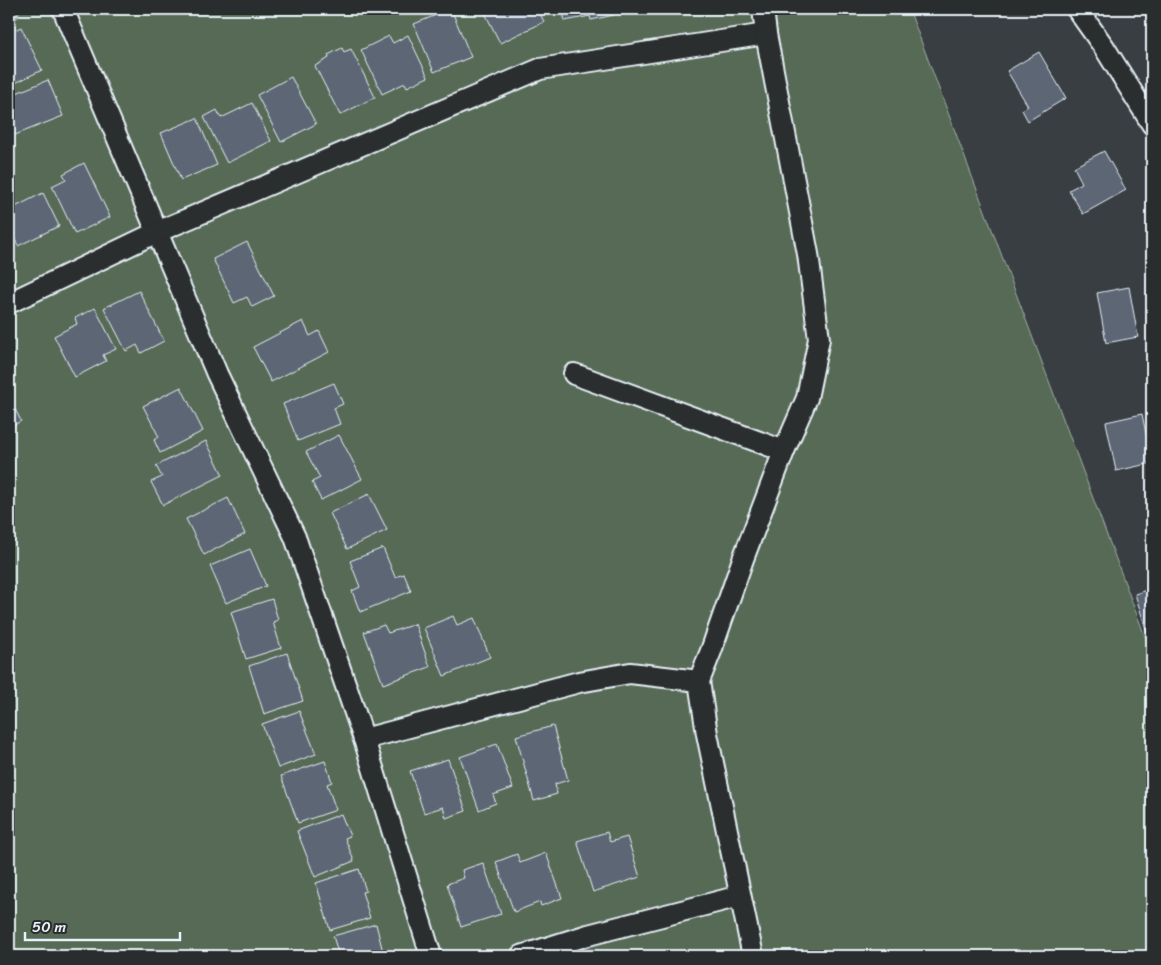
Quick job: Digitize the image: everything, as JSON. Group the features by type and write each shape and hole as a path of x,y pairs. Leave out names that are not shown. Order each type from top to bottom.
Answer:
{"street":[{"path":"63,9 217,374 295,537 364,739 431,956"},
{"path":"753,956 707,734 699,681 784,451 807,398 818,339 808,254 766,34 763,9"},
{"path":"1077,9 1104,47 1152,124"},
{"path":"9,303 157,232 540,69 766,34"},
{"path":"574,374 784,451"},
{"path":"364,739 579,682 630,673 699,681"},
{"path":"521,956 588,935 740,896"}],"green space":[{"path":"9,9 909,9 1152,655 1152,956 9,956"}],"building":[{"path":"9,9 16,9 20,16 9,21"},
{"path":"451,9 471,57 434,72 414,24"},
{"path":"483,9 538,9 544,22 500,43"},
{"path":"562,9 612,9 614,15 591,20 590,16 565,21"},
{"path":"21,27 42,70 9,86 9,33"},
{"path":"408,35 428,77 407,87 405,83 382,94 361,50 389,36 393,43"},
{"path":"342,48 344,52 351,49 375,97 340,115 315,66 329,58 328,55"},
{"path":"1039,52 1066,98 1028,121 1022,110 1028,106 1007,71"},
{"path":"291,77 316,124 281,142 257,95"},
{"path":"48,80 63,116 15,135 9,119 9,96"},
{"path":"252,103 271,141 227,163 204,117 217,110 221,118"},
{"path":"197,118 217,165 181,180 161,133"},
{"path":"1104,151 1126,190 1083,214 1069,190 1082,183 1074,167"},
{"path":"84,163 110,217 75,234 52,186 66,179 63,174"},
{"path":"43,193 59,226 18,246 9,227 9,210"},
{"path":"247,242 274,296 252,307 247,297 234,303 213,259"},
{"path":"1129,287 1138,337 1106,343 1097,293"},
{"path":"139,291 164,341 141,353 137,345 126,351 104,308"},
{"path":"95,308 116,349 103,355 106,361 75,377 54,336 77,324 75,318"},
{"path":"303,321 310,336 319,331 329,352 271,382 253,347"},
{"path":"334,383 343,404 334,408 340,424 298,441 283,404"},
{"path":"181,387 203,431 160,453 154,440 159,437 143,406"},
{"path":"9,397 21,421 9,428"},
{"path":"1142,414 1152,463 1116,471 1106,422"},
{"path":"339,435 362,479 321,500 312,482 320,478 306,452"},
{"path":"206,441 223,475 163,505 151,482 162,477 156,466"},
{"path":"369,494 387,530 347,549 330,513"},
{"path":"228,498 245,534 204,555 186,519"},
{"path":"383,548 395,577 404,574 411,591 360,612 352,591 360,587 350,561"},
{"path":"250,549 266,586 226,603 210,566"},
{"path":"1152,588 1152,648 1135,594"},
{"path":"272,599 278,620 273,622 281,648 246,659 231,612"},
{"path":"453,616 457,625 474,618 490,657 444,676 424,628"},
{"path":"415,624 430,667 383,684 364,632 384,625 388,633"},
{"path":"287,653 303,701 264,714 249,666"},
{"path":"299,711 316,754 278,768 262,724"},
{"path":"553,726 568,780 555,784 557,794 534,801 516,736"},
{"path":"497,744 513,788 493,795 496,803 479,810 460,757"},
{"path":"448,759 466,811 446,818 443,807 424,813 410,771"},
{"path":"325,761 332,782 327,784 336,810 298,823 281,776"},
{"path":"341,814 350,836 345,838 354,861 315,877 297,831"},
{"path":"607,832 610,842 627,837 640,877 593,892 577,841"},
{"path":"546,853 562,898 541,906 540,902 514,912 496,862 517,854 520,863"},
{"path":"483,863 501,914 461,927 447,884 464,878 462,870"},
{"path":"359,869 366,891 362,892 370,918 330,930 316,883"},
{"path":"376,924 384,956 339,956 333,936"}]}
